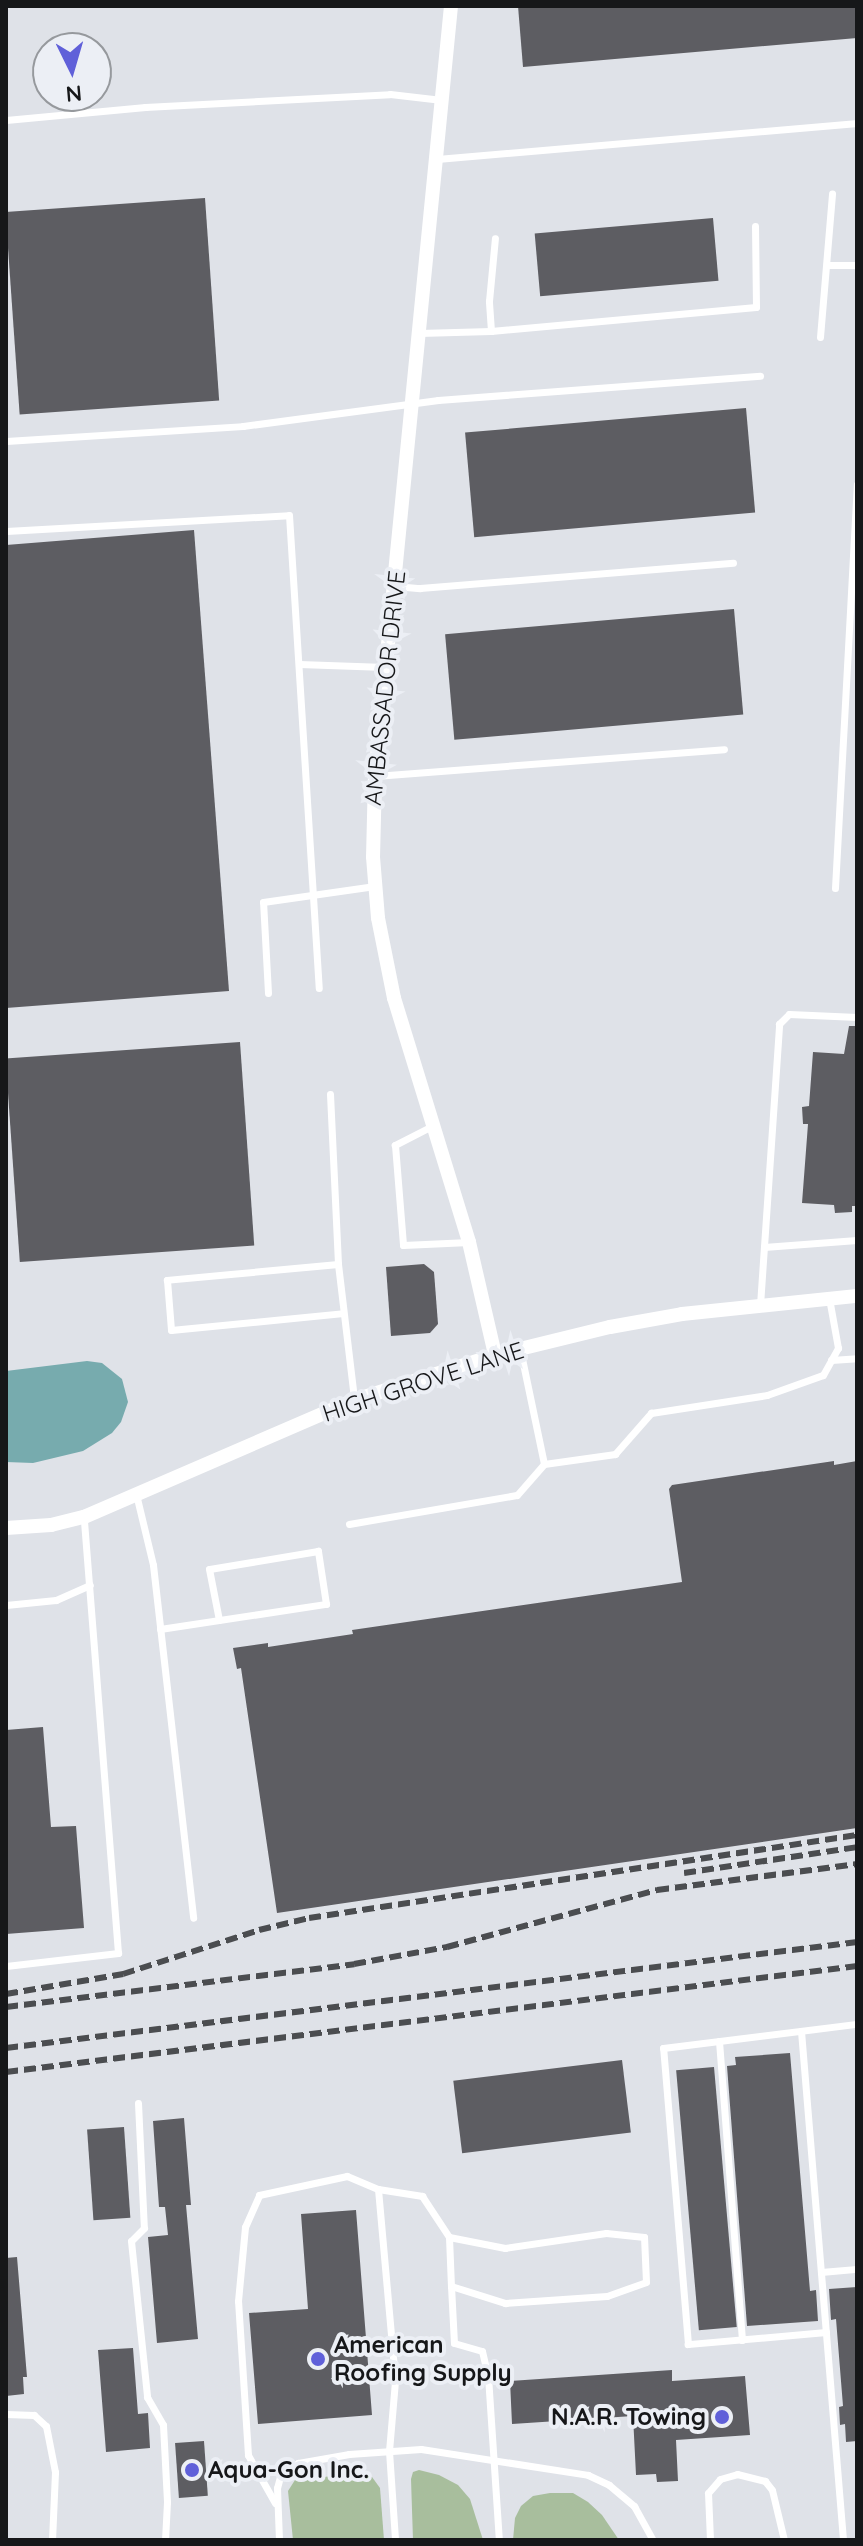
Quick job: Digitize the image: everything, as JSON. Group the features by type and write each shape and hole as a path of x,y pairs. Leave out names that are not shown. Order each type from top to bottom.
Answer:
{"street":[{"name":"AMBASSADOR DRIVE","path":"451,6 372,825 375,886 387,969 469,1242 495,1355"},
{"name":"HIGH GROVE LANE","path":"6,1528 51,1525 84,1517 355,1400 495,1355 610,1327 760,1305 857,1296"}],"lane":[{"path":"6,120 145,107 390,94 442,100"},
{"path":"434,159 857,123"},
{"path":"820,337 832,194"},
{"path":"419,333 491,331 756,307 755,226"},
{"path":"491,331 489,301 495,238"},
{"path":"828,265 857,265"},
{"path":"6,441 243,426 414,404 760,376"},
{"path":"835,888 857,485"},
{"path":"6,531 289,515 319,988"},
{"path":"395,586 420,588 733,563"},
{"path":"299,664 387,667"},
{"path":"375,776 724,749"},
{"path":"268,993 263,902 375,886"},
{"path":"760,1305 779,1024 789,1014 857,1017"},
{"path":"330,1094 338,1264 355,1400"},
{"path":"432,1126 395,1145 403,1245 469,1242"},
{"path":"764,1247 857,1240"},
{"path":"338,1264 167,1280 171,1330 343,1313"},
{"path":"349,1524 517,1495 544,1464 615,1454 651,1413 767,1395 823,1375 838,1348 829,1298"},
{"path":"520,1349 544,1464"},
{"path":"831,1360 857,1358"},
{"path":"136,1494 153,1565 193,1918"},
{"path":"6,1966 118,1953 84,1517"},
{"path":"160,1629 326,1604 318,1551 209,1569 219,1620"},
{"path":"6,1605 56,1600 90,1585"},
{"path":"826,2332 688,2344 663,2048 857,2024"},
{"path":"801,2031 843,2540"},
{"path":"719,2041 742,2340"},
{"path":"138,2103 144,2228 131,2241 147,2397 163,2425 167,2502 165,2540"},
{"path":"275,2503 248,2455 238,2301 245,2227 259,2195 347,2176 378,2189 422,2196 449,2237 454,2343 482,2351 488,2376 499,2540"},
{"path":"378,2189 395,2381 389,2451 395,2540"},
{"path":"449,2237 505,2248 606,2233 644,2237 645,2252 646,2282 607,2296 505,2303 451,2286"},
{"path":"821,2272 857,2269"},
{"path":"6,2414 34,2415 46,2426 55,2472 52,2540"},
{"path":"279,2540 275,2503 280,2477 298,2463 421,2449 588,2475 634,2506 653,2540"},
{"path":"710,2540 708,2493 720,2479 737,2474 765,2481 772,2490 784,2540"}],"green space":[{"path":"419,2470 439,2475 458,2485 470,2499 483,2540 413,2540 411,2479 413,2472"},
{"path":"361,2473 372,2477 380,2488 384,2540 293,2540 288,2491 295,2480"},
{"path":"573,2493 588,2502 602,2515 619,2540 513,2540 515,2518 521,2506 533,2496"}],"water":[{"path":"87,1361 102,1363 122,1379 128,1402 121,1422 112,1433 83,1451 33,1463 6,1462 6,1371"}],"building":[{"path":"518,6 857,6 857,38 523,67"},
{"path":"205,198 219,401 20,414 6,212"},
{"path":"713,218 718,281 540,296 535,234"},
{"path":"746,408 755,513 474,537 465,433"},
{"path":"194,530 229,991 6,1008 6,545"},
{"path":"734,609 743,715 454,740 445,634"},
{"path":"849,1026 857,1026 857,1206 852,1206 852,1212 835,1213 834,1205 802,1203 808,1124 803,1124 802,1107 809,1106 813,1052 844,1054"},
{"path":"240,1042 254,1246 20,1262 6,1058"},
{"path":"424,1264 434,1272 438,1324 430,1333 391,1336 386,1267"},
{"path":"834,1461 834,1465 857,1461 857,1828 277,1913 241,1668 237,1669 233,1648 268,1643 268,1647 353,1634 352,1630 682,1582 669,1489 672,1485"},
{"path":"43,1727 51,1827 76,1826 84,1928 6,1934 6,1730"},
{"path":"790,2053 810,2291 816,2290 818,2321 747,2326 727,2066 736,2065 735,2057"},
{"path":"622,2060 631,2132 462,2153 453,2081"},
{"path":"714,2067 737,2327 699,2330 676,2070"},
{"path":"184,2118 191,2205 186,2205 198,2339 157,2343 148,2237 168,2235 165,2207 159,2207 153,2121"},
{"path":"124,2127 130,2218 93,2220 87,2130"},
{"path":"356,2210 372,2415 258,2424 249,2313 308,2309 301,2214"},
{"path":"17,2257 27,2377 23,2377 24,2394 6,2396 6,2258"},
{"path":"857,2287 857,2441 846,2442 845,2424 840,2425 839,2407 843,2406 836,2319 831,2320 829,2289"},
{"path":"133,2348 138,2414 148,2413 150,2448 106,2452 98,2350"},
{"path":"672,2370 672,2381 745,2376 750,2435 676,2440 678,2481 657,2482 656,2474 636,2475 633,2416 512,2424 510,2381"},
{"name":"Aqua-Gon Inc.","path":"204,2441 208,2496 179,2498 175,2443"}],"railway":[{"path":"6,1994 123,1974 259,1930 309,1918 857,1835"},
{"path":"684,1873 857,1847"},
{"path":"6,2007 354,1964 447,1947 657,1890 857,1864"},
{"path":"6,2048 857,1942"},
{"path":"6,2072 857,1966"}],"place":[{"name":"American Roofing Supply","path":"318,2359"},
{"name":"N.A.R. Towing","path":"722,2417"},
{"name":"Aqua-Gon Inc.","path":"192,2470"}]}
